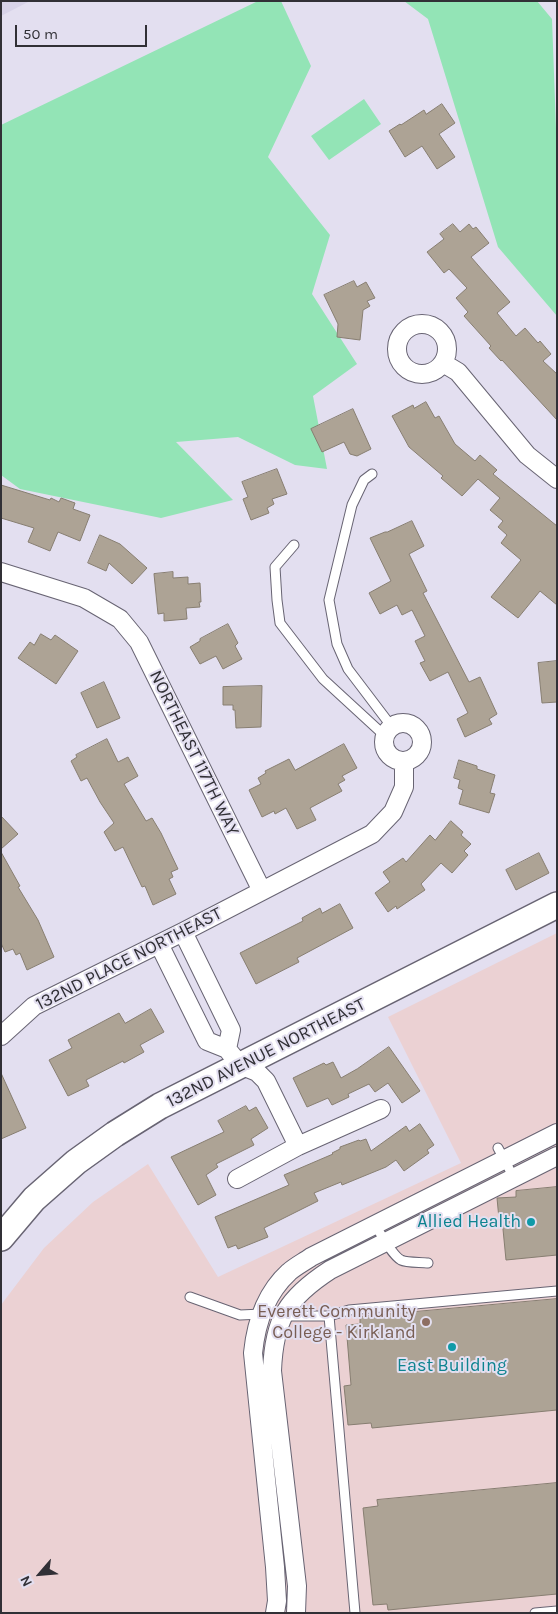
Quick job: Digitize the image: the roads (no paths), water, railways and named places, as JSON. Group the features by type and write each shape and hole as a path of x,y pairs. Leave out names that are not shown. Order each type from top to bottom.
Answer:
{"street":[{"path":"443,363 458,372 527,455 557,480"},
{"name":"NORTHEAST 117TH WAY","path":"1,572 84,598 120,619 139,642 262,891"},
{"path":"402,723 410,724 416,728 422,742 417,756 404,762 390,756 385,750 384,743 388,731 402,723"},
{"name":"132ND PLACE NORTHEAST","path":"3,1031 34,1006 183,932 372,834 393,812 404,787 404,762"},
{"name":"132ND AVENUE NORTHEAST","path":"1,1238 34,1199 76,1162 115,1134 234,1057 557,905"},
{"path":"183,932 231,1030 234,1057"},
{"path":"159,944 208,1041 256,1072 266,1081 298,1146"},
{"path":"237,1179 298,1146 381,1109"},
{"path":"275,1613 277,1601 275,1567 253,1353 255,1332 261,1314 274,1290 289,1272 312,1257 375,1225 501,1154 557,1134"},
{"path":"296,1613 297,1586 272,1371 273,1347 277,1328 284,1313 293,1300 310,1283 330,1270 557,1156"}],"lane":[{"path":"372,474 364,480 352,505 329,600 337,644 348,669 388,731"},
{"path":"294,545 276,567 280,623 323,679 388,731"},
{"path":"501,1154 514,1178"},
{"path":"375,1225 387,1241 390,1250 401,1260 428,1262"},
{"path":"190,1297 240,1315 284,1313 292,1316 329,1316 349,1310 557,1291"},
{"path":"329,1316 355,1613"},
{"path":"535,1613 557,1611"}],"place":[{"name":"Allied Health","path":"531,1222"},
{"name":"Everett Community College - Kirkland","path":"426,1322"},
{"name":"East Building","path":"452,1347"}]}
